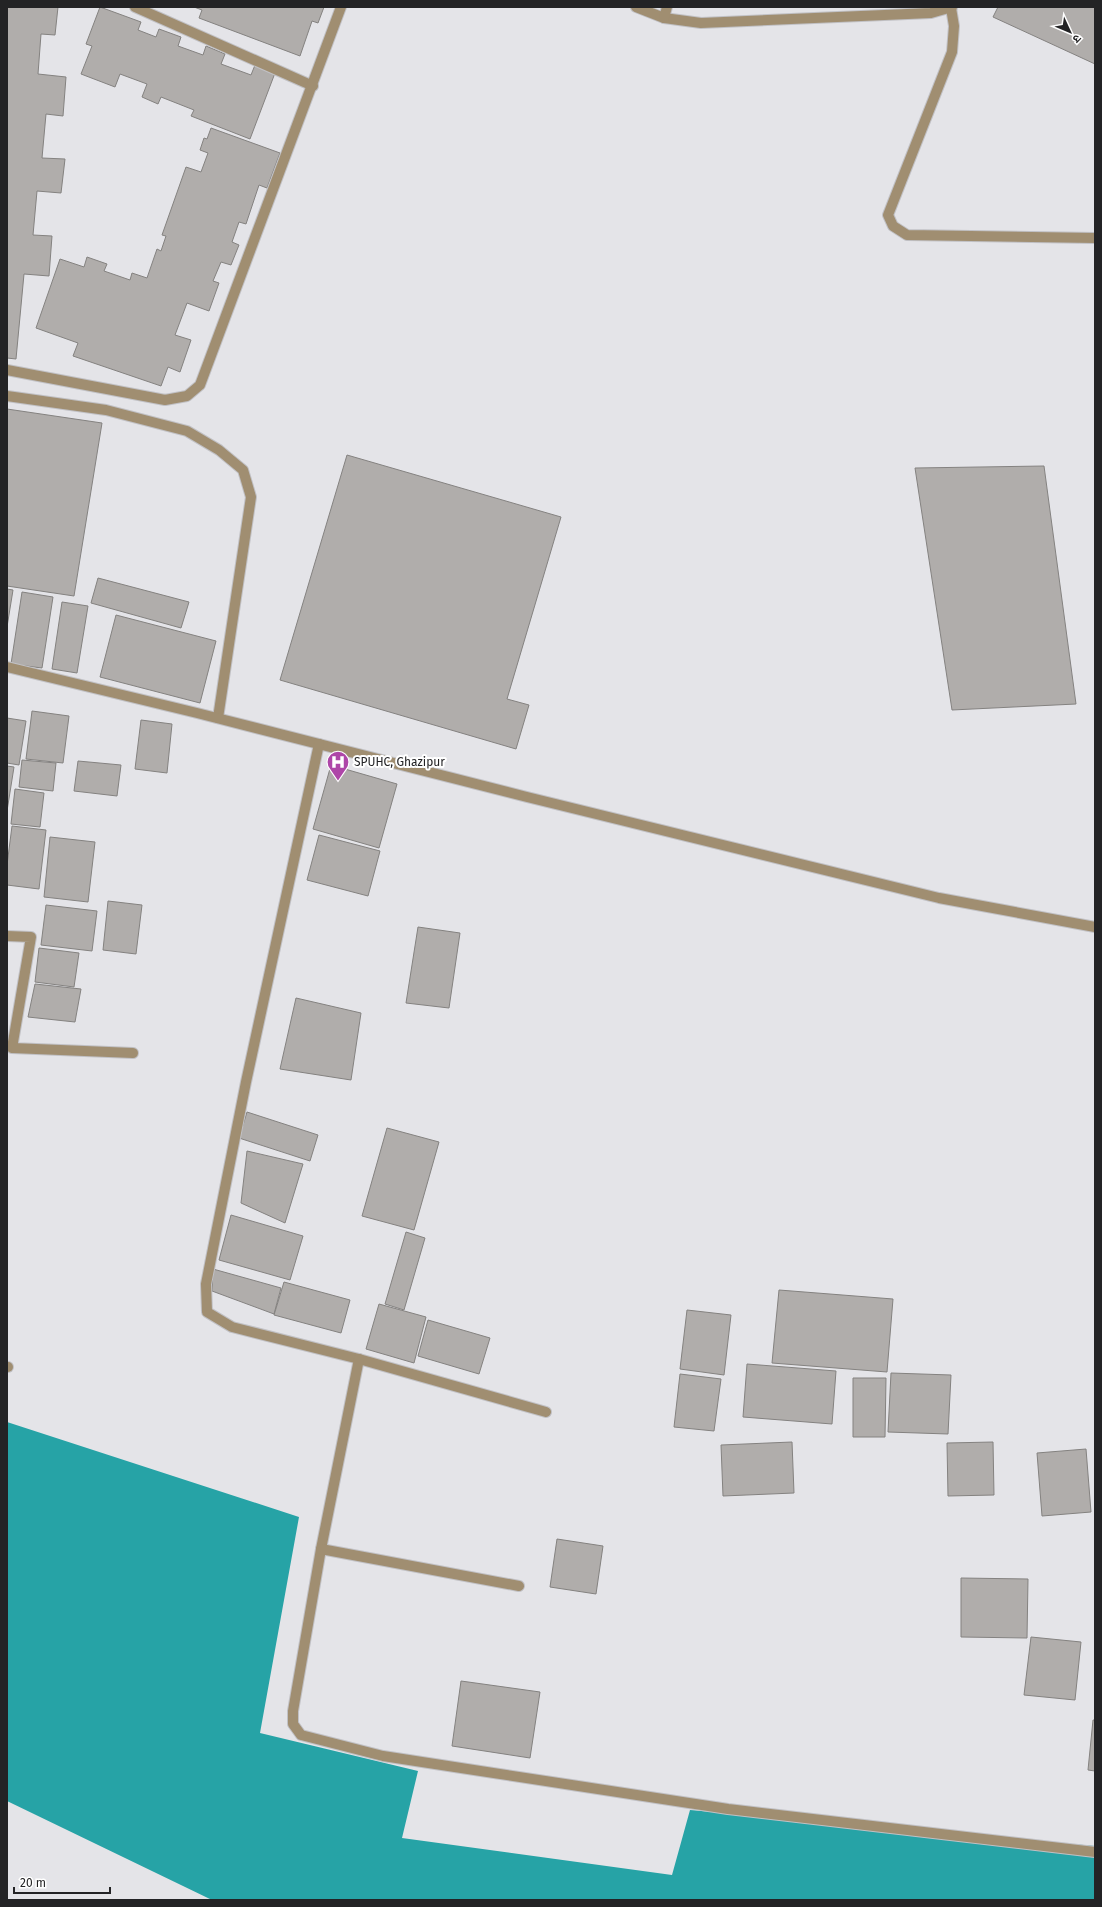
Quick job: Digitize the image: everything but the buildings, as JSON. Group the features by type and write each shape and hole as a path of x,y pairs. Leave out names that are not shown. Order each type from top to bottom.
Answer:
{"street":[{"path":"135,7 313,86"},
{"path":"7,370 166,400 187,396 200,385 313,86 341,7"},
{"path":"636,7 664,18 701,23 931,13 951,8 954,26 952,52 888,215 893,226 907,235 1095,238"},
{"path":"664,18 666,7"},
{"path":"7,396 106,410 187,431 219,450 243,470 251,497 218,718"},
{"path":"7,667 218,718 527,797 932,896 1095,927"},
{"path":"319,744 246,1082 206,1284 207,1312 232,1327 359,1359 546,1412"},
{"path":"7,936 31,937 12,1048 133,1053"},
{"path":"359,1359 321,1549 293,1711 293,1724 301,1735 384,1756 720,1808 1095,1852"},
{"path":"321,1549 519,1586"}],"water":[{"path":"7,1422 299,1517 260,1733 418,1771 402,1838 672,1875 690,1810 1095,1846 1095,1900 212,1900 7,1801"}],"place":[{"name":"SPUHC, Ghazipur","path":"338,782"}]}
